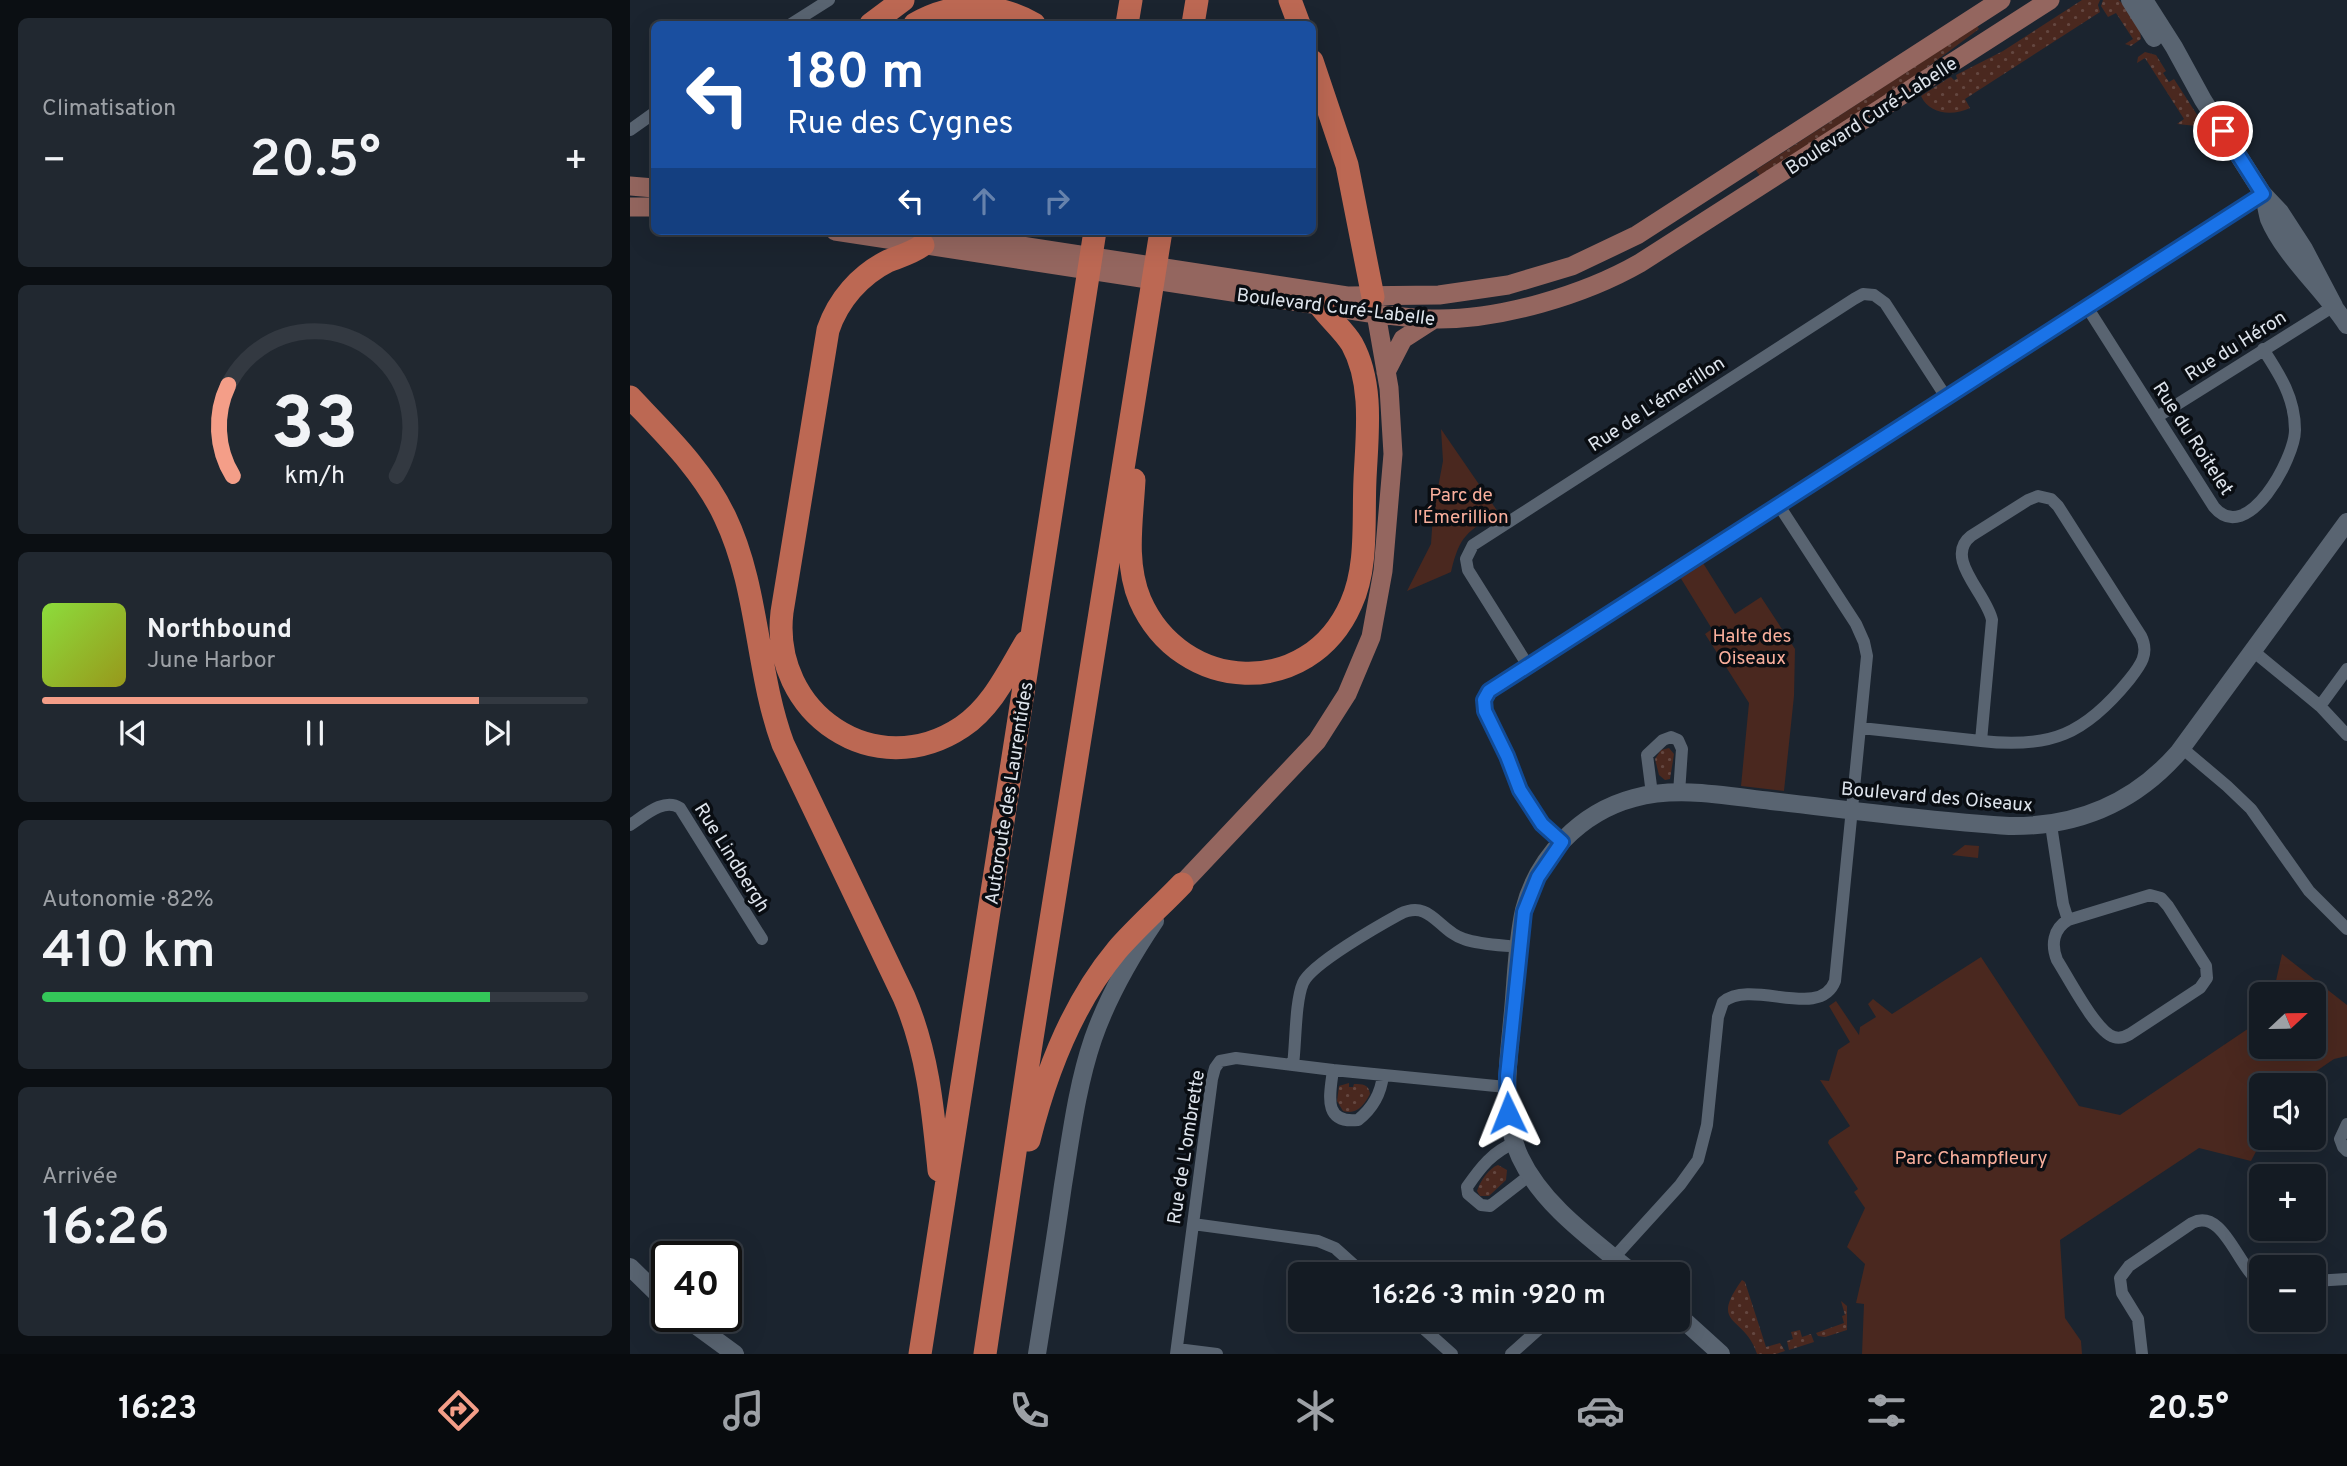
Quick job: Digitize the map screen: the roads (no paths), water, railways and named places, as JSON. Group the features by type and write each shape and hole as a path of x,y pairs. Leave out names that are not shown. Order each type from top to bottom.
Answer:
{"highway":[{"path":"875,21 903,0"},
{"path":"1128,21 1131,0"},
{"path":"1193,21 1196,0"},
{"path":"1290,0 1298,21"},
{"path":"922,21 946,10 972,7 1000,10 1027,21"},
{"path":"1316,73 1347,165 1375,306"},
{"name":"Autoroute des Laurentides","path":"920,1354 1094,235"},
{"path":"985,1354 1030,1051 1160,235"},
{"path":"924,238 909,254 881,265 862,279 844,299 828,330 782,612 784,661 790,678 805,703 830,727 869,744 907,747 948,735 977,715 998,689 1033,631"},
{"path":"1138,377 1130,564 1146,612 1175,648 1207,667 1241,674 1283,667 1316,649 1334,632 1352,603 1361,570 1365,384 1352,344 1321,307"},
{"path":"630,397 700,476 718,503 732,533 741,561 766,685 780,737 901,990 921,1042 932,1100 943,1204"},
{"path":"1000,1258 1036,1113 1055,1056 1069,1025 1118,948 1182,884"}],"main road":[{"name":"Boulevard Curé-Labelle","path":"886,235 924,238 1176,278 1321,307 1375,306 1488,289 1538,277 1594,257 1644,230 2001,0"},
{"name":"Boulevard Curé-Labelle","path":"1176,278 1325,293 1434,319 1486,314 1540,302 1589,286 1631,268 2050,0"},
{"path":"630,186 651,188"},
{"path":"630,207 651,207"},
{"path":"1182,884 1317,741 1341,706 1363,659 1378,605 1391,497 1392,444 1387,372 1375,306"},
{"path":"1387,372 1403,339 1434,319"}],"street":[{"path":"796,21 829,0"},
{"path":"2130,0 2164,53 2196,89"},
{"path":"2144,0 2174,47 2196,89 2263,194 2280,212 2299,241 2347,325"},
{"path":"630,130 651,115"},
{"path":"1562,842 1542,824 1520,790 1484,708 1485,697 1491,688 2263,194"},
{"name":"Rue de L'émerillon","path":"1527,664 1470,574 1466,563 1468,551 1483,537 1645,433 1863,294 1874,295 1883,300 1945,397"},
{"name":"Rue du Héron","path":"2157,417 2334,306"},
{"name":"Rue du Roitelet","path":"2087,307 2217,510 2227,517 2234,518 2249,513 2259,503 2284,464 2295,433 2293,408 2288,392 2263,349"},
{"path":"1861,728 1981,741 2041,741 2079,727 2113,700 2144,656 2144,642 2058,506 2045,497 2028,500 1971,536 1961,548 1962,562 1987,603 1993,620 1981,741"},
{"path":"1609,1262 1679,1185 1700,1155 1706,1132 1718,1017 1723,1002 1745,993 1810,999 1824,995 1833,986 1867,665 1863,637 1778,504"},
{"name":"Boulevard des Oiseaux","path":"1619,1262 1557,1207 1530,1175 1515,1143 1509,1121 1506,1087 1520,947 1528,899 1542,869 1562,842 1598,813 1620,802 1652,794 1679,793 1986,825 2051,825 2090,814 2124,798 2153,778 2182,748 2347,522"},
{"path":"2253,651 2320,706 2347,735"},
{"path":"2320,706 2347,669"},
{"path":"1652,794 1647,755 1663,740 1671,737 1678,740 1682,746 1679,793"},
{"path":"2182,748 2251,809 2309,891 2347,929"},
{"name":"Rue Lindbergh","path":"630,825 667,804 680,808 761,939"},
{"path":"2051,825 2063,904 2068,920"},
{"path":"1037,1354 1073,1124 1092,1042 1129,959 1182,884"},
{"path":"2141,896 2158,897 2168,906 2206,966 2206,982 2130,1034 2122,1038 2110,1035 2098,1023 2055,956 2054,942 2057,931 2068,920 2141,896"},
{"path":"1293,1065 1301,993 1306,978 1319,965 1394,917 1418,909 1460,938 1520,947"},
{"name":"Rue de L'ombrette","path":"1177,1351 1212,1079 1216,1065 1222,1060 1231,1058 1506,1087"},
{"path":"1333,1070 1330,1105 1335,1114 1346,1120 1358,1120 1366,1112 1380,1092 1383,1075"},
{"path":"2347,1124 2340,1139 2347,1151"},
{"path":"1515,1143 1499,1150 1485,1163 1467,1186 1468,1194 1478,1204 1490,1206 1530,1175"},
{"path":"2142,1354 2138,1320 2122,1293 2120,1278 2129,1266 2192,1223 2205,1220 2215,1223 2249,1273"},
{"path":"1193,1224 1318,1241 1335,1248 1351,1262"},
{"path":"630,1267 651,1287"},
{"path":"2326,1281 2347,1279"},
{"path":"1690,1327 1714,1352"},
{"path":"694,1332 716,1354"},
{"path":"704,1332 734,1354"},
{"path":"1427,1332 1452,1354"},
{"path":"1511,1354 1536,1332"},
{"path":"1177,1351 1217,1354"}],"park label":[{"name":"Parc de l'Émerillion","path":"1461,505"},
{"name":"Halte des Oiseaux","path":"1752,646"},
{"name":"Parc Champfleury","path":"1971,1157"}]}
